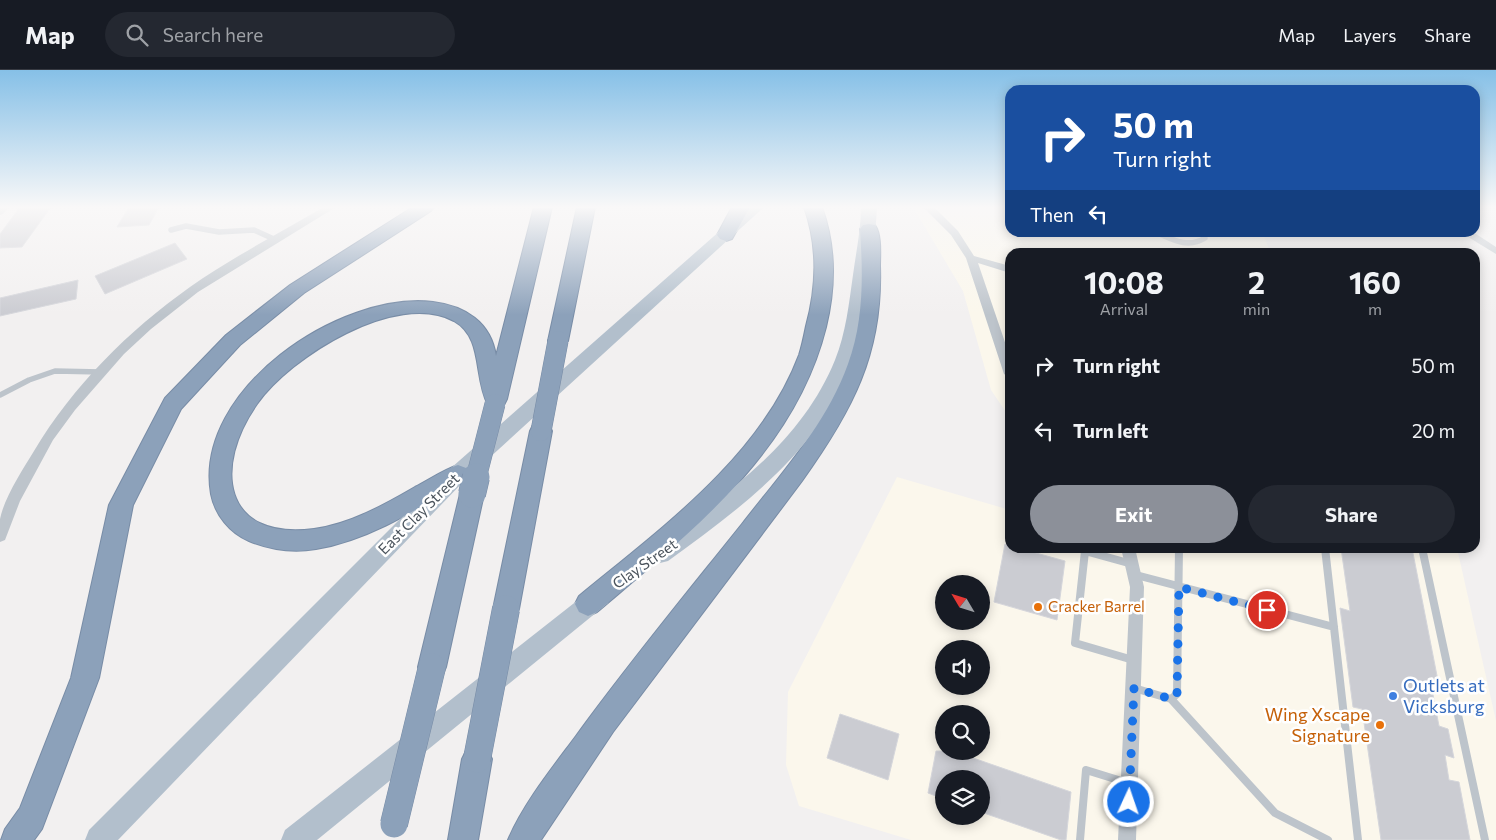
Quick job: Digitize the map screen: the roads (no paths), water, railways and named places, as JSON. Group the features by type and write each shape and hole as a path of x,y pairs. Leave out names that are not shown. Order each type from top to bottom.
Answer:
{"highway":[{"path":"16,840 31,818 85,678 121,505 173,404 232,340 297,289 369,243"},
{"path":"392,832 432,667 465,484 495,401 535,243"},
{"path":"463,840 506,609 579,243"},
{"path":"588,604 705,504 730,479 760,444 782,410 811,350 819,320 825,284 825,260 821,243"},
{"path":"524,840 554,790 597,728 801,464 840,404 858,364 867,332 872,301 871,243"},
{"path":"465,484 360,526 329,535 296,541 274,540 242,527 224,505 221,491 224,453 230,432 238,414 251,396 288,360 329,334 368,316 399,308 418,307 435,308 460,316 476,328 481,336 486,350 489,380 495,401"}],"main road":[{"name":"East Clay Street","path":"100,840 465,484 718,243"},
{"name":"Clay Street","path":"295,840 588,604 748,490 780,460 804,430 825,399 844,360 858,301 866,243"}],"street":[{"path":"0,536 13,498 32,462 68,410 101,372 127,344 177,302 271,243"},
{"path":"961,243 970,258 1005,360"},
{"path":"1483,243 1496,251"},
{"path":"970,258 1005,268"},
{"path":"1127,840 1137,587 1129,553"}],"lane":[{"path":"1184,243 1189,245 1197,243"},
{"path":"0,395 29,380 56,371 101,372"},
{"path":"1085,553 1075,643 1135,661"},
{"path":"1090,553 1179,587 1334,628"},
{"path":"1171,699 1177,694 1179,553"},
{"path":"1326,553 1358,840"},
{"path":"1423,553 1485,840"},
{"path":"1134,688 1171,699 1275,813 1328,840"},
{"path":"1080,840 1086,770 1130,783"}],"place":[{"name":"Cracker Barrel","path":"1038,607"},
{"name":"Outlets at Vicksburg","path":"1393,696"},
{"name":"Wing Xscape Signature","path":"1380,725"}]}
